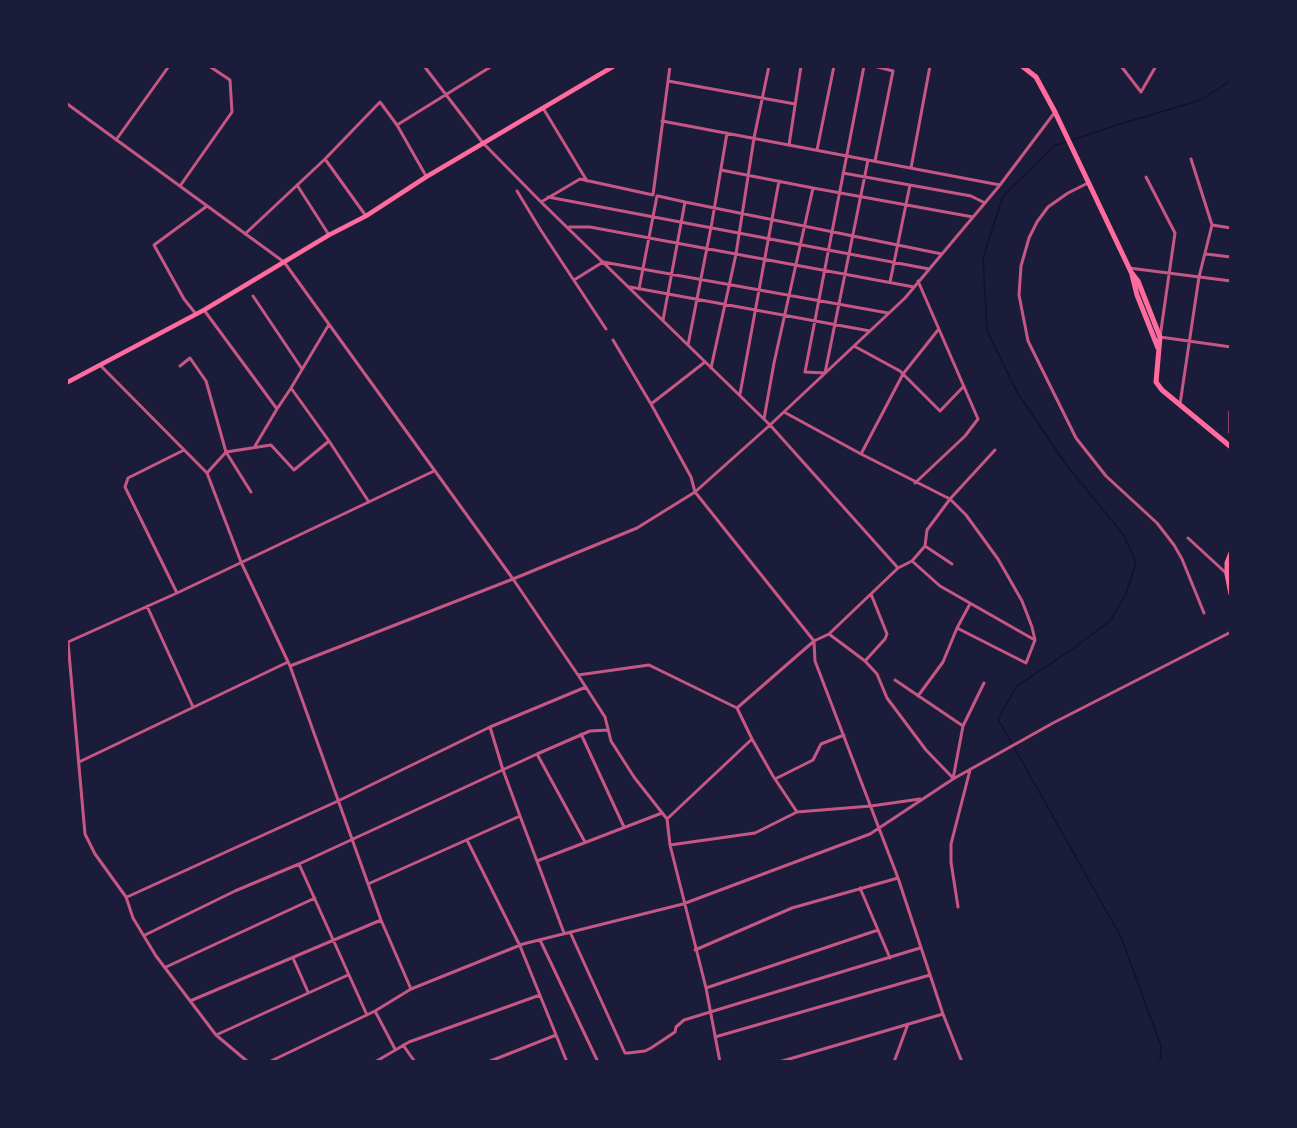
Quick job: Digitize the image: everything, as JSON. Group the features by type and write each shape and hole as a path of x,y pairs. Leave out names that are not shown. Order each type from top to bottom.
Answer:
{"main road":[{"path":"66,383 204,310 329,235 366,216 426,177 614,66"},
{"path":"1024,66 1035,77 1065,131 1130,270 1159,353"},
{"path":"1130,270 1138,281 1160,337 1156,382 1162,390 1231,447"},
{"path":"1231,412 1231,432"},
{"path":"1230,554 1227,574 1231,594"},
{"path":"1230,554 1231,562"}],"street":[{"path":"116,140 169,66"},
{"path":"180,186 232,112 230,80 209,66"},
{"path":"424,66 483,143 770,425 898,568"},
{"path":"397,125 492,66"},
{"path":"639,289 653,217 670,66"},
{"path":"711,368 736,254 754,138 769,66"},
{"path":"789,145 801,66"},
{"path":"817,150 834,66"},
{"path":"825,373 805,372 864,66"},
{"path":"874,66 893,71 875,161"},
{"path":"910,168 930,66"},
{"path":"1121,66 1141,92 1156,66"},
{"path":"668,81 795,104"},
{"path":"244,234 325,159 380,102 397,125 426,177"},
{"path":"66,103 284,262 513,579 605,717 611,741 634,777 667,819 670,845 711,1014 720,1062"},
{"path":"543,108 587,181"},
{"path":"290,666 637,528 695,492 784,412 914,286 1000,185 1055,112"},
{"path":"662,121 1000,185"},
{"path":"688,345 727,133"},
{"path":"325,159 366,216"},
{"path":"1180,405 1199,277 1212,225 1191,159"},
{"path":"825,373 868,160"},
{"path":"721,170 973,217"},
{"path":"843,173 971,196 985,203"},
{"path":"1146,177 1175,233 1160,337 1231,347"},
{"path":"541,202 580,179 942,254"},
{"path":"740,396 778,181"},
{"path":"1088,183 1048,207 1029,238 1021,266 1019,295 1028,340 1076,438 1106,476 1157,523 1174,544 1204,613"},
{"path":"297,185 329,235"},
{"path":"890,282 910,185"},
{"path":"764,419 803,226 813,188"},
{"path":"517,191 606,329"},
{"path":"548,197 929,269"},
{"path":"663,320 685,202"},
{"path":"196,314 184,299 154,245 207,207"},
{"path":"1212,225 1231,228"},
{"path":"567,227 591,227 914,286"},
{"path":"1205,254 1231,257"},
{"path":"574,280 603,262 888,313"},
{"path":"1130,270 1231,281"},
{"path":"915,483 965,436 978,419 918,281"},
{"path":"628,286 870,331"},
{"path":"253,296 303,369"},
{"path":"204,310 277,409"},
{"path":"255,447 328,325"},
{"path":"861,454 903,374 938,330"},
{"path":"613,340 691,477 695,492 814,641 815,661 898,878 943,1014 962,1062"},
{"path":"854,346 903,374 940,411 964,386"},
{"path":"180,366 190,358 206,381 226,452 251,492"},
{"path":"651,404 705,362"},
{"path":"100,366 207,473 241,562 290,666 381,920 411,989"},
{"path":"291,387 369,502"},
{"path":"784,412 915,483 950,499 966,515 998,559 1022,601 1035,640 1026,663 957,628"},
{"path":"207,473 226,452 271,445 294,470 329,441"},
{"path":"177,593 125,487 128,478 184,450"},
{"path":"737,708 814,641 829,634 898,568 912,561 925,546 927,530 950,499 995,450"},
{"path":"68,642 434,471"},
{"path":"1188,538 1227,574"},
{"path":"925,546 952,564"},
{"path":"912,561 940,586 1035,640"},
{"path":"865,661 887,634 871,594"},
{"path":"918,696 944,662 957,628 970,604"},
{"path":"147,606 193,707"},
{"path":"269,1062 375,1011 411,989 520,946 683,904 870,834 954,778 1231,632"},
{"path":"829,634 865,661 877,674 887,698 926,750 954,778"},
{"path":"66,637 85,834 95,854 126,897 133,918 156,956 216,1035 248,1062"},
{"path":"79,762 288,662"},
{"path":"578,675 649,666 737,708 775,779 797,812"},
{"path":"895,680 963,726"},
{"path":"954,778 963,726 984,683"},
{"path":"126,897 338,801 490,727 586,687"},
{"path":"490,727 503,770 564,933"},
{"path":"145,935 235,891 352,840 581,734 608,730"},
{"path":"581,734 624,827"},
{"path":"775,779 813,760 820,744 844,735"},
{"path":"667,819 752,739"},
{"path":"537,754 585,842"},
{"path":"958,907 951,862 951,844 970,770"},
{"path":"670,845 755,833 797,812 871,807 923,799"},
{"path":"537,861 662,813"},
{"path":"368,884 520,816"},
{"path":"467,840 520,946 567,1062"},
{"path":"299,864 367,1015"},
{"path":"695,950 792,908 898,878"},
{"path":"860,888 890,958"},
{"path":"166,967 315,898"},
{"path":"190,1001 381,920"},
{"path":"705,988 878,930"},
{"path":"570,932 625,1053 645,1051 667,1038 684,1020 711,1014 921,947"},
{"path":"540,940 598,1062"},
{"path":"293,957 308,992"},
{"path":"216,1035 349,975"},
{"path":"715,1037 930,975"},
{"path":"375,1062 403,1045 540,995"},
{"path":"375,1011 395,1049"},
{"path":"779,1062 943,1014"},
{"path":"894,1062 908,1024"},
{"path":"488,1062 556,1035"},
{"path":"403,1045 415,1062"},
{"path":"278,1058 281,1062"}],"waterway":[{"path":"1070,141 1201,100 1231,80"},
{"path":"1066,142 1054,146 1003,196 983,258 987,331 1018,394 1068,467 1123,534 1136,562 1126,594 1110,621 1017,686 998,719 1121,937 1161,1046 1160,1062"}]}
